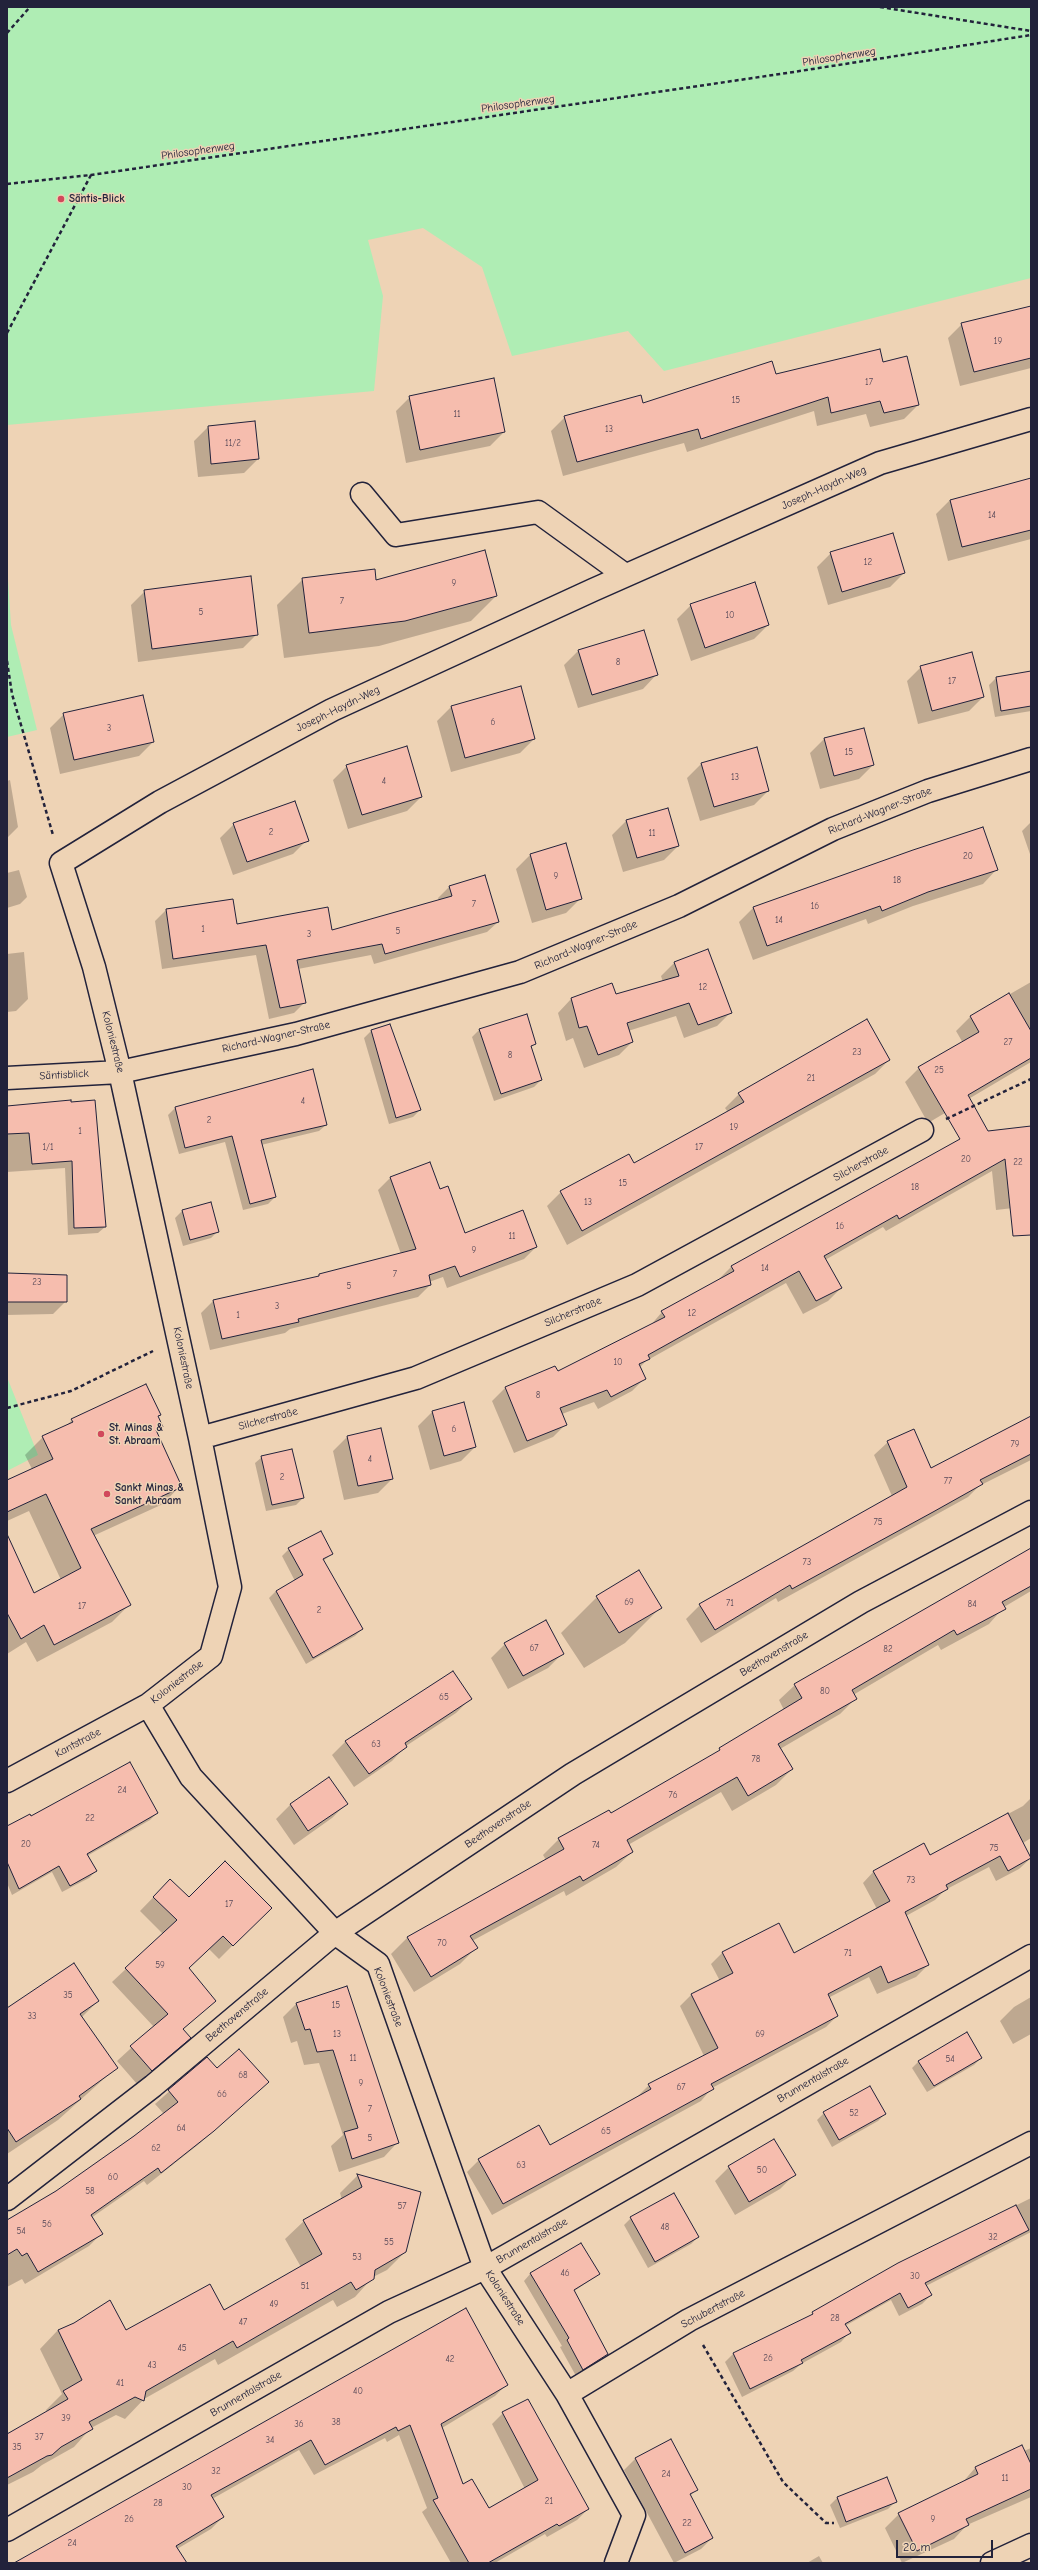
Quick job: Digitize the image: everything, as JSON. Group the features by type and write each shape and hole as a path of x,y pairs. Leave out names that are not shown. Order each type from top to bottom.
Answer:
{"street":[{"name":"Joseph-Haydn-Weg","path":"61,863 160,802 332,710 625,576 880,463 1031,419"},
{"path":"362,494 396,535 538,512 625,576"},
{"name":"Richard-Wagner-Straße","path":"120,1072 296,1034 520,972 679,906 833,829 928,792 1031,759"},
{"name":"Koloniestraße","path":"61,863 94,967 120,1072 200,1438 230,1587 212,1656 148,1705 191,1777 334,1933 378,1964 485,2268 566,2394"},
{"name":"Säntisblick","path":"7,1078 120,1072"},
{"name":"Silcherstraße","path":"200,1438 416,1378 637,1285 922,1130"},
{"name":"Beethovenstraße","path":"7,2199 153,2086 334,1933 573,1774 861,1602 1031,1512"},
{"name":"Kantstraße","path":"7,1780 148,1705"},
{"name":"Brunnentalstraße","path":"7,2530 390,2312 485,2268 1031,1956"},
{"name":"Schubertstraße","path":"566,2394 689,2320 1031,2143"},
{"path":"566,2394 634,2515 616,2563"},
{"path":"992,2563 1031,2545"}],"path":[{"path":"7,33 30,7"},
{"path":"880,7 1031,31"},
{"name":"Philosophenweg","path":"7,184 91,175 787,73 1031,35"},
{"path":"7,333 91,175"},
{"path":"7,661 8,679 61,863"},
{"path":"922,1130 1031,1079"},
{"path":"7,1408 71,1391 178,1338"},
{"path":"689,2320 783,2482 826,2523 834,2523"}],"green space":[{"path":"7,7 1031,7 1031,278 664,371 628,331 512,356 482,267 423,228 368,240 383,296 374,391 7,425"},
{"path":"7,563 11,625 37,730 7,737"},
{"path":"7,1377 38,1455 7,1471"}],"building":[{"path":"1031,306 1031,358 974,372 961,323"},
{"path":"880,349 883,362 907,356 919,405 884,413 880,401 831,413 828,397 701,439 698,429 577,462 564,416 641,395 643,403 772,361 776,374"},
{"path":"494,378 505,432 420,450 409,396"},
{"path":"255,421 259,459 211,464 208,426"},
{"path":"1031,478 1031,530 962,547 950,500"},
{"path":"893,533 905,573 842,592 830,552"},
{"path":"485,550 497,596 405,621 309,633 302,578 375,569 376,580"},
{"path":"251,576 258,635 152,649 144,590"},
{"path":"755,582 769,625 705,648 690,604"},
{"path":"644,630 658,675 592,695 578,650"},
{"path":"972,652 984,697 932,711 920,666"},
{"path":"1031,671 1031,706 1001,711 996,677"},
{"path":"521,686 535,739 465,758 451,706"},
{"path":"143,695 154,742 74,760 63,713"},
{"path":"864,728 874,765 834,776 824,738"},
{"path":"407,746 422,797 362,815 346,765"},
{"path":"757,747 769,791 714,807 701,763"},
{"path":"295,801 309,841 247,862 233,823"},
{"path":"668,808 679,846 637,858 626,820"},
{"path":"983,827 998,870 928,892 882,911 880,906 767,946 753,907 913,850"},
{"path":"566,843 582,899 546,910 530,854"},
{"path":"485,875 499,922 385,954 382,944 297,960 306,1003 280,1008 266,945 173,959 166,909 233,899 237,924 328,907 332,930 452,896 449,886"},
{"path":"708,949 732,1013 698,1025 689,1003 627,1023 633,1042 598,1055 587,1026 579,1028 571,998 612,983 616,994 679,976 674,962"},
{"path":"1009,993 1031,1031 1031,1058 968,1095 988,1131 1031,1126 1031,1235 1013,1236 1005,1159 899,1219 897,1215 824,1256 842,1288 816,1301 799,1271 648,1355 650,1359 639,1364 646,1379 611,1397 607,1390 560,1408 567,1425 527,1441 505,1387 555,1366 558,1371 665,1317 661,1311 734,1271 731,1266 960,1139 918,1067 979,1032 970,1016"},
{"path":"527,1014 536,1044 531,1046 542,1080 501,1094 479,1029"},
{"path":"867,1019 890,1060 582,1231 560,1191 629,1154 634,1163 744,1102 738,1093"},
{"path":"390,1024 421,1110 396,1118 371,1030"},
{"path":"313,1069 327,1125 261,1140 276,1197 250,1204 232,1136 185,1148 175,1107"},
{"path":"71,1100 71,1102 95,1100 106,1227 74,1228 72,1161 32,1164 29,1133 7,1134 7,1106"},
{"path":"430,1162 440,1189 448,1186 465,1233 523,1210 537,1247 460,1277 455,1266 429,1275 431,1285 298,1319 299,1322 222,1339 213,1300 319,1276 319,1274 416,1249 390,1177"},
{"path":"211,1202 219,1232 190,1240 182,1210"},
{"path":"7,1273 67,1275 67,1302 7,1302"},
{"path":"146,1384 161,1415 158,1416 163,1427 156,1430 182,1487 91,1529 131,1605 54,1645 44,1625 21,1639 7,1613 7,1534 34,1593 81,1568 46,1494 7,1512 7,1480 53,1459 42,1436 73,1422 71,1419"},
{"path":"464,1402 476,1447 444,1456 432,1411"},
{"path":"1031,1416 1031,1454 980,1480 983,1484 933,1512 792,1589 790,1585 715,1630 699,1604 907,1487 887,1441 914,1429 931,1468"},
{"path":"381,1428 393,1479 358,1486 347,1436"},
{"path":"292,1449 304,1498 272,1505 261,1456"},
{"path":"321,1531 333,1554 323,1559 363,1629 313,1658 276,1591 303,1575 288,1548"},
{"path":"1031,1548 1031,1586 1002,1602 1006,1609 957,1635 954,1630 852,1690 857,1699 778,1744 793,1769 748,1796 737,1777 627,1840 633,1852 583,1881 580,1876 470,1936 478,1948 431,1977 407,1937 564,1849 558,1838 609,1810 611,1813 720,1750 719,1748 802,1698 794,1684"},
{"path":"639,1570 662,1608 619,1633 596,1596"},
{"path":"546,1620 564,1654 523,1676 504,1643"},
{"path":"453,1671 472,1699 405,1743 407,1747 369,1774 345,1741"},
{"path":"130,1762 158,1813 87,1854 97,1871 70,1886 59,1866 19,1889 7,1862 7,1826 30,1814 31,1816"},
{"path":"329,1777 348,1804 308,1831 290,1804"},
{"path":"1008,1813 1031,1858 1008,1871 1000,1856 946,1885 948,1889 905,1912 929,1965 888,1983 881,1966 828,1994 838,2016 711,2084 714,2089 503,2204 478,2159 539,2125 550,2145 651,2089 648,2084 718,2048 691,1994 733,1973 722,1952 779,1923 794,1953 890,1901 873,1871 924,1843 930,1855"},
{"path":"225,1861 272,1908 233,1946 223,1936 189,1968 216,2001 183,2029 191,2038 152,2071 130,2046 168,2014 125,1968 177,1920 153,1897 170,1879 189,1897"},
{"path":"74,1963 99,2001 80,2014 118,2068 79,2096 81,2099 16,2142 7,2128 7,2008"},
{"path":"347,1986 399,2143 352,2159 344,2132 358,2128 333,2050 317,2052 310,2029 305,2030 296,2003"},
{"path":"967,2032 982,2058 934,2086 918,2061"},
{"path":"239,2049 269,2082 214,2131 161,2173 158,2168 91,2215 103,2234 38,2272 27,2253 22,2256 17,2249 7,2255 7,2220 56,2191 134,2136 178,2102 168,2090 207,2057 217,2068"},
{"path":"870,2086 886,2114 839,2140 823,2112"},
{"path":"774,2139 796,2175 749,2202 728,2166"},
{"path":"357,2174 421,2192 406,2252 375,2270 374,2279 356,2290 351,2282 237,2348 233,2341 146,2391 144,2401 135,2397 89,2422 93,2429 61,2447 52,2455 47,2456 7,2478 7,2434 68,2399 63,2391 82,2380 58,2330 74,2323 110,2300 126,2330 210,2284 224,2310 322,2254 303,2220 362,2187"},
{"path":"674,2193 699,2237 655,2262 630,2217"},
{"path":"1016,2205 1029,2230 925,2283 932,2295 908,2308 900,2293 845,2324 851,2333 801,2360 803,2363 750,2389 733,2353 813,2314 812,2312 898,2263"},
{"path":"581,2243 600,2274 574,2290 608,2354 583,2370 567,2340 569,2338 530,2273"},
{"path":"466,2308 508,2385 441,2424 463,2484 472,2479 489,2508 538,2480 502,2412 528,2399 589,2509 559,2526 557,2524 488,2563 469,2563 433,2500 438,2498 410,2425 398,2431 396,2427 325,2465 311,2440 211,2495 224,2517 176,2546 187,2563 14,2563"},
{"path":"671,2439 698,2490 690,2494 713,2538 685,2553 635,2458"},
{"path":"1022,2445 1031,2464 1031,2489 966,2519 969,2525 917,2551 898,2513 978,2474 975,2467"},
{"path":"887,2477 897,2502 846,2522 837,2497"}],"place":[{"name":"Säntis-Blick","path":"61,199"},
{"name":"St. Minas & St. Abraam","path":"101,1434"},
{"name":"Sankt Minas & Sankt Abraam","path":"107,1494"}]}
